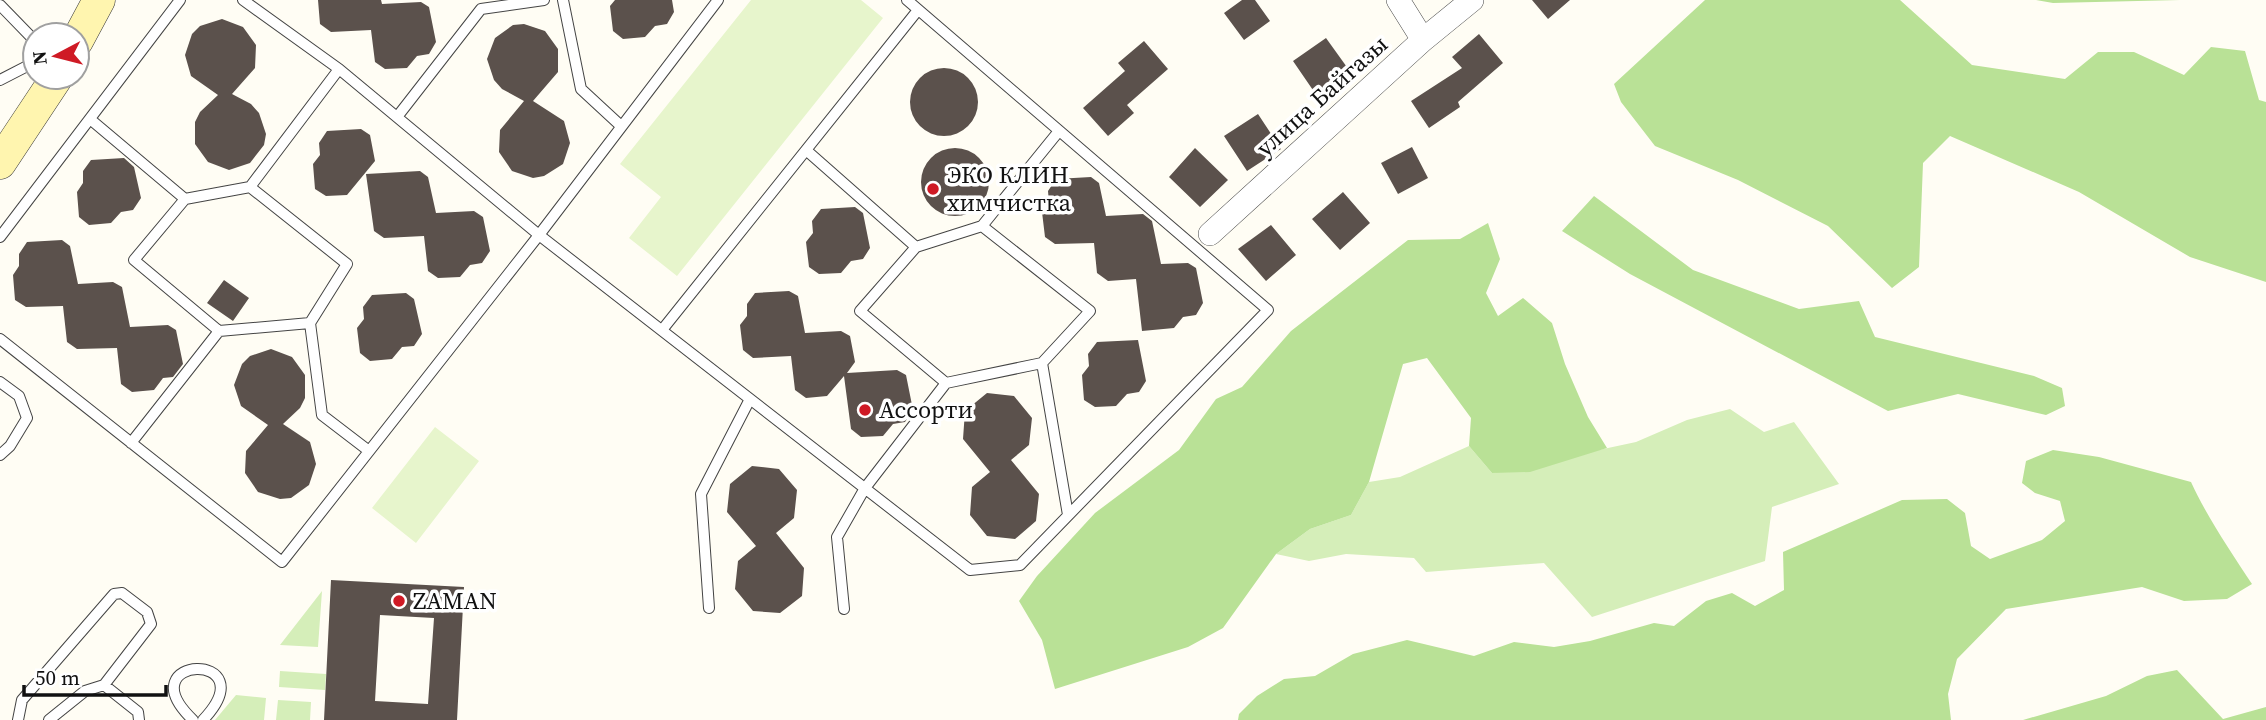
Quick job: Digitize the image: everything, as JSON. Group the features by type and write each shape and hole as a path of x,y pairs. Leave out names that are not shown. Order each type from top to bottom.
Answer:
{"street":[{"path":"88,21 99,0"},
{"path":"1398,0 1423,40"},
{"name":"улица Байгазы","path":"1210,234 1423,40 1472,0"},
{"path":"0,163 48,91"}],"lane":[{"path":"0,237 180,0"},
{"path":"243,0 339,69 540,234 970,570 1020,565 1268,310 907,0"},
{"path":"471,0 481,9"},
{"path":"397,117 481,9 544,0"},
{"path":"563,0 581,89 621,126"},
{"path":"0,339 282,562 540,234 718,0"},
{"path":"0,5 21,27"},
{"path":"662,330 918,10"},
{"path":"0,80 21,69"},
{"path":"310,323 219,331 134,260 185,199 250,187 339,69"},
{"path":"90,119 185,199"},
{"path":"946,383 860,311 916,247 982,226 1059,131"},
{"path":"806,150 916,247"},
{"path":"250,187 347,264 310,323 321,415 369,451"},
{"path":"844,610 837,537 865,488 946,383 1042,363 1090,311 982,226"},
{"path":"131,443 219,331"},
{"path":"1042,363 1068,515"},
{"path":"0,382 19,396 27,418 10,446 0,455"},
{"path":"709,608 701,494 750,399"},
{"path":"18,720 22,700 114,594 122,593 147,612 152,624 104,685 85,691 49,720"},
{"path":"193,720 176,701 174,686 179,675 186,669 196,668 216,676 221,684 220,700 203,720"},
{"path":"104,685 138,712 139,720"}],"green space":[{"path":"751,0 861,0 883,18 677,276 629,238 661,197 620,164"},
{"path":"1705,0 1900,0 1972,65 2065,79 2098,52 2134,52 2184,75 2211,47 2245,51 2259,100 2266,102 2266,282 2190,257 2079,192 1950,136 1923,163 1919,267 1892,288 1828,226 1738,180 1655,146 1621,102 1614,84"},
{"path":"2036,0 2180,0 2053,3"},
{"path":"1594,196 1693,270 1799,309 1859,301 1875,337 2034,376 2062,388 2065,406 2046,415 1958,394 1888,411 1630,274 1562,231"},
{"path":"1488,223 1500,259 1486,293 1498,316 1523,298 1552,323 1565,364 1588,417 1607,448 1530,472 1492,473 1469,446 1471,418 1427,358 1403,364 1369,482 1351,515 1310,529 1276,554 1223,628 1188,647 1055,689 1042,640 1019,601 1037,576 1095,513 1179,450 1216,399 1242,387 1291,331 1408,240 1460,239"},
{"path":"1730,409 1764,432 1794,422 1839,484 1772,507 1765,561 1592,617 1544,563 1426,572 1414,558 1346,554 1309,561 1276,554 1310,529 1351,515 1369,482 1400,477 1469,446 1492,473 1636,442 1687,420"},
{"path":"435,427 479,461 416,543 372,508"},
{"path":"2053,450 2099,457 2191,482 2252,584 2227,599 2184,601 2142,587 2006,609 1957,659 1948,694 1951,720 1238,720 1239,714 1257,696 1284,679 1315,676 1353,654 1407,640 1474,656 1514,642 1554,647 1590,641 1654,623 1674,626 1706,601 1732,593 1755,606 1784,590 1783,552 1902,500 1947,499 1965,513 1971,546 1990,559 2042,540 2065,521 2060,501 2035,493 2022,483 2026,461"},
{"path":"322,591 318,647 280,645"},
{"path":"2177,670 2223,719 2266,707 2266,720 2023,720 2106,696 2147,676"},
{"path":"280,671 326,674 325,690 279,687"},
{"path":"236,695 266,698 264,720 215,720"},
{"path":"278,700 311,702 310,720 276,720"}],"building":[{"path":"318,0 381,0 382,4 421,2 429,7 436,42 429,54 417,56 407,68 385,69 375,62 371,30 331,32 320,24"},
{"path":"615,0 672,0 674,12 667,24 655,26 645,37 623,39 613,31 610,6"},
{"path":"1242,0 1255,0 1270,21 1244,40 1224,13"},
{"path":"1532,0 1570,0 1548,19"},
{"path":"222,19 243,27 256,45 255,68 232,94 251,104 259,113 266,134 264,145 250,163 229,170 208,162 195,144 195,122 200,112 218,95 191,76 185,55 192,34 200,26"},
{"path":"524,24 545,31 558,49 558,72 533,101 564,121 570,143 563,164 544,176 533,178 512,171 499,152 500,130 524,101 502,89 494,80 487,59 495,38 513,25"},
{"path":"1479,34 1503,63 1458,102 1460,107 1429,128 1411,101 1462,68 1452,57"},
{"path":"1326,38 1349,70 1317,96 1293,61"},
{"path":"1144,41 1168,69 1127,105 1134,113 1108,136 1083,108 1125,71 1118,63"},
{"path":"937,68 951,68 963,73 973,83 978,102 973,121 963,131 951,136 937,136 925,131 915,121 910,109 910,95 915,83 925,73"},
{"path":"1258,114 1281,149 1247,171 1224,136"},
{"path":"361,129 370,135 375,161 347,195 326,196 315,189 313,164 320,155 319,143 327,131"},
{"path":"1412,147 1428,178 1398,194 1381,163"},
{"path":"948,148 962,148 974,153 984,163 989,182 984,201 974,211 962,216 948,216 936,211 926,201 921,189 921,175 926,163 936,153"},
{"path":"1195,148 1228,180 1200,207 1169,177"},
{"path":"124,158 134,167 141,198 133,210 121,212 111,223 89,225 79,217 77,192 83,183 83,171 91,160"},
{"path":"420,171 428,177 436,213 474,211 483,217 490,251 482,263 470,265 460,277 438,278 428,271 424,236 384,238 374,231 366,174"},
{"path":"1091,177 1099,183 1106,216 1143,214 1152,221 1161,264 1188,263 1196,268 1203,303 1196,315 1183,317 1174,328 1142,331 1136,279 1108,281 1097,273 1094,243 1055,244 1045,237 1042,212 1049,203 1048,191 1056,179"},
{"path":"1343,192 1370,223 1340,250 1312,219"},
{"path":"855,207 863,213 870,248 863,259 851,261 841,273 819,274 809,267 806,242 813,233 812,221 821,209"},
{"path":"1271,225 1296,255 1266,281 1238,249"},
{"path":"62,240 70,246 78,284 113,282 122,287 130,327 168,325 176,330 183,364 173,377 163,378 154,390 132,392 121,384 117,348 77,349 67,342 63,306 26,307 15,300 13,275 19,266 19,254 27,242"},
{"path":"224,280 249,298 233,321 207,303"},
{"path":"789,291 798,296 805,333 841,331 850,336 855,362 847,373 897,370 906,375 913,410 905,422 893,424 883,436 861,437 851,429 844,376 827,396 806,398 795,390 791,356 753,358 743,350 740,325 747,316 747,304 755,293"},
{"path":"406,293 414,299 422,334 414,346 402,347 392,359 370,361 360,353 357,328 364,319 363,307 372,295"},
{"path":"1138,340 1146,381 1139,392 1127,394 1116,406 1095,407 1084,400 1082,375 1089,366 1088,354 1097,342"},
{"path":"271,349 292,357 305,375 305,398 300,408 283,424 310,442 316,464 309,485 291,498 280,499 258,492 245,473 246,451 268,425 241,406 234,385 242,364 250,356"},
{"path":"987,393 1014,396 1032,418 1029,445 1011,460 1039,494 1036,521 1015,539 987,536 970,515 972,487 990,472 963,439 965,411"},
{"path":"752,466 779,469 797,490 794,518 776,533 804,568 802,596 780,613 753,611 735,589 738,561 756,546 727,512 730,484"},
{"path":"331,580 464,587 457,720 324,720","holes":["380,615 434,618 428,704 375,701"]}],"place":[{"name":"ЭКО КЛИН химчистка","path":"933,189"},
{"name":"Ассорти","path":"865,410"},
{"name":"ZAMAN","path":"399,601"}]}
